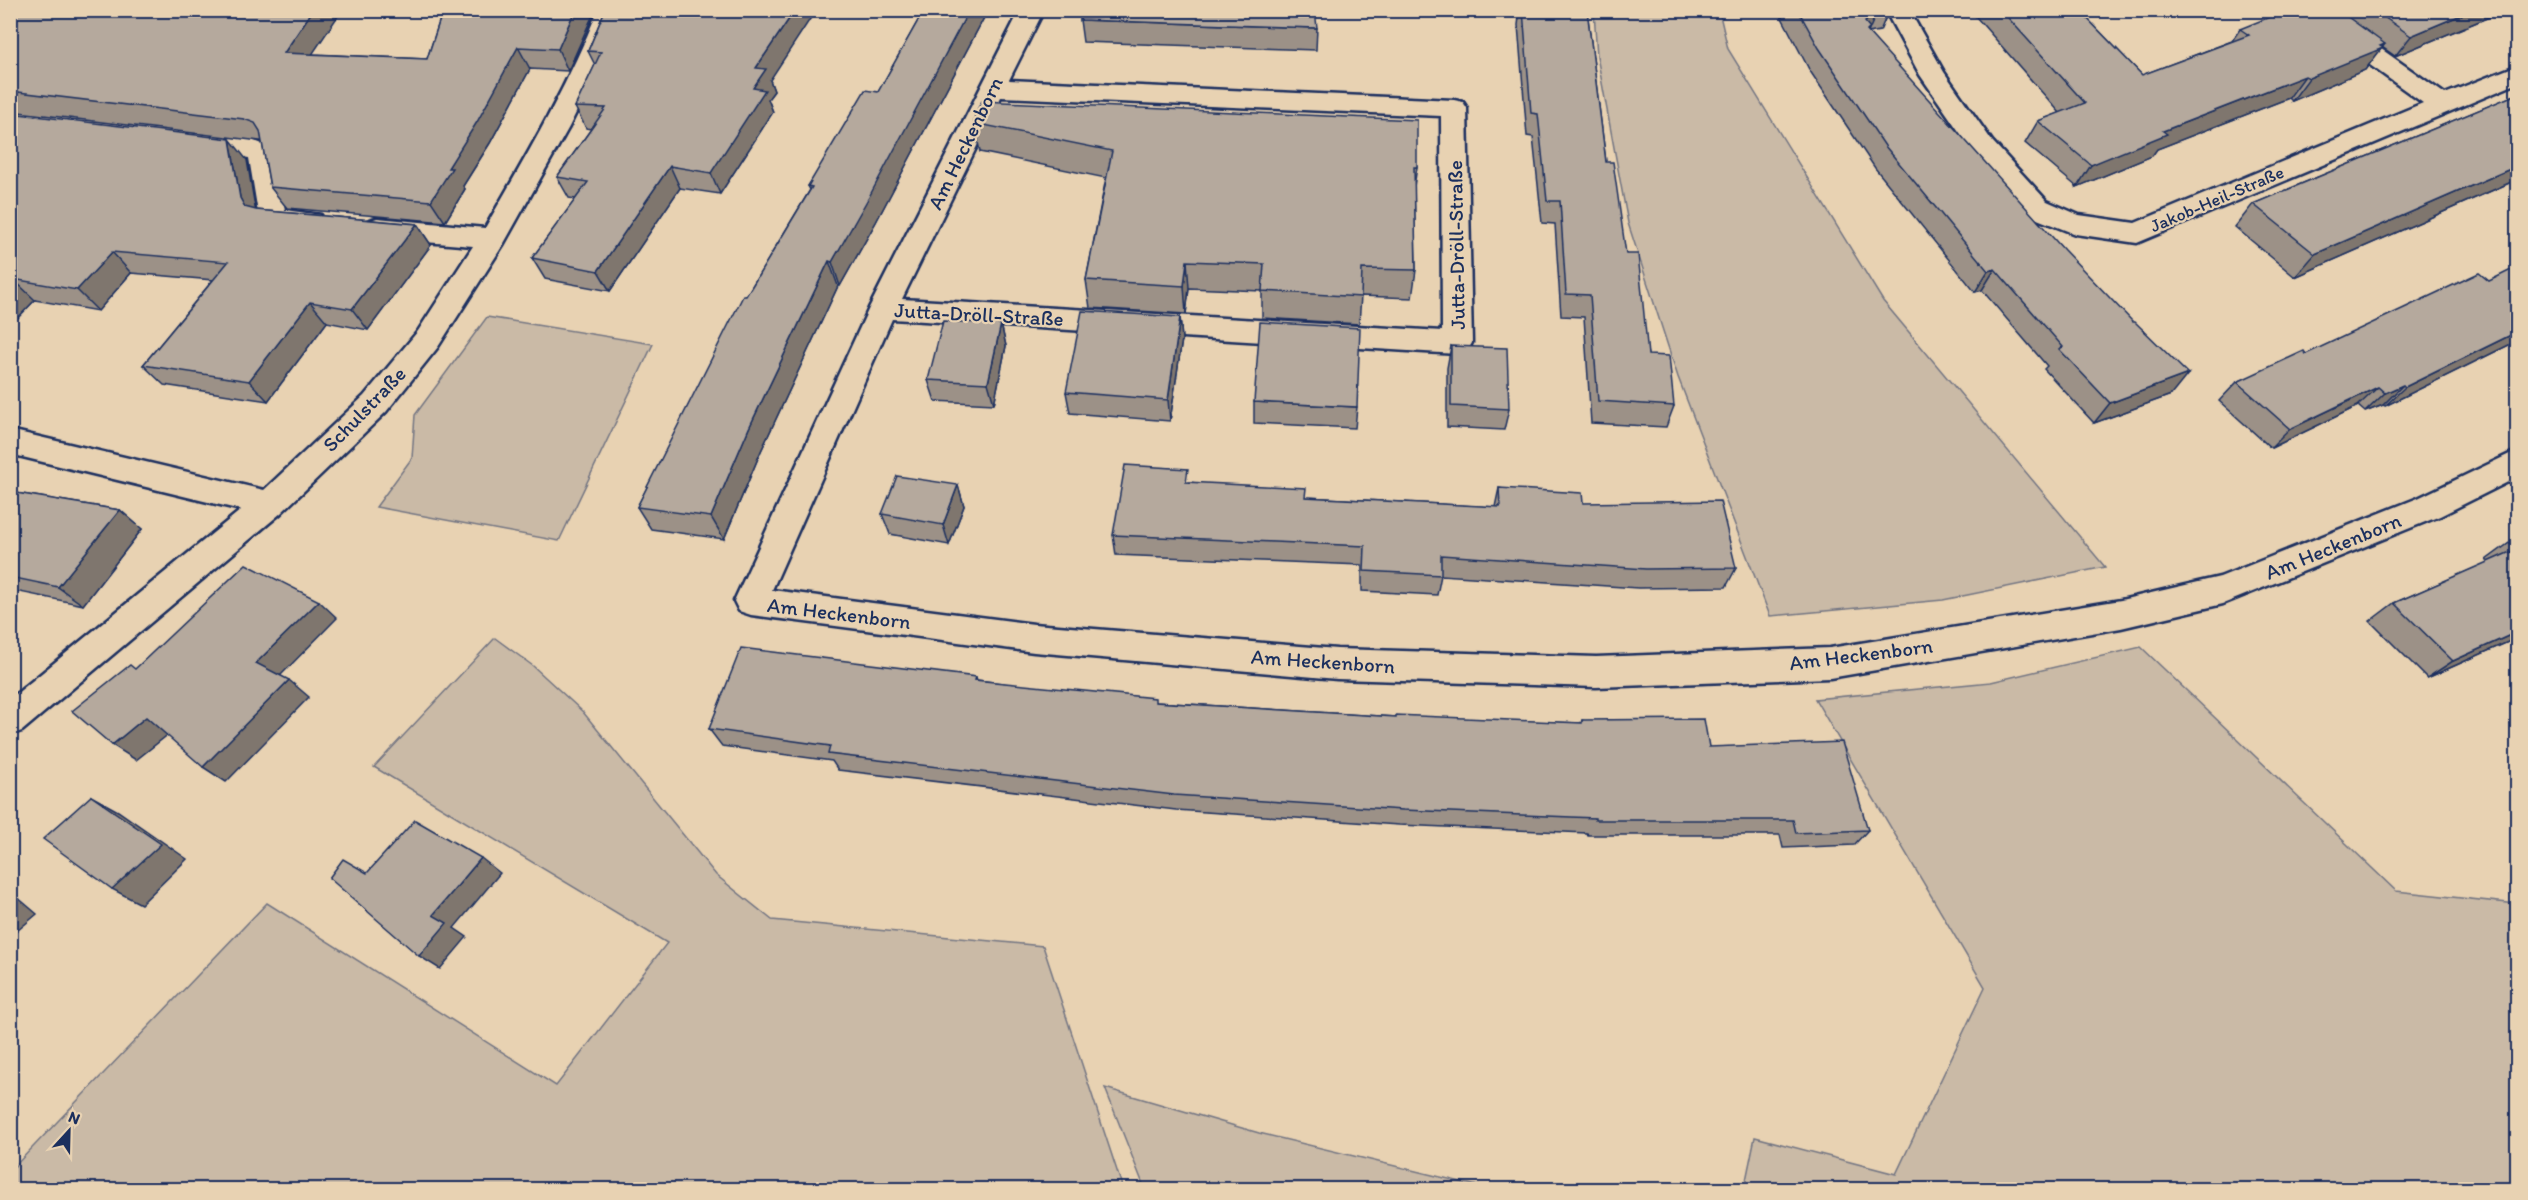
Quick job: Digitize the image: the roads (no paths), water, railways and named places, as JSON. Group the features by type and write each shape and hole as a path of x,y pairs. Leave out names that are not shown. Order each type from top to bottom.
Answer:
{"street":[{"name":"Schulstraße","path":"10,720 270,504 375,404 428,339 493,238 556,127 592,57 610,10"},
{"name":"Am Heckenborn","path":"1032,10 883,308 751,601 1034,638 1337,664 1596,672 1830,663 2121,614 2223,590 2429,507 2517,462"},
{"name":"Jakob-Heil-Straße","path":"1897,10 1933,75 1983,147 2037,208 2075,224 2137,233 2517,72"},
{"path":"2309,10 2442,104"},
{"name":"Jutta-Dröll-Straße","path":"883,308 1457,343 1454,108 992,88"},
{"path":"171,140 251,149 261,153 273,219 493,238"},
{"path":"10,442 270,504"}]}
